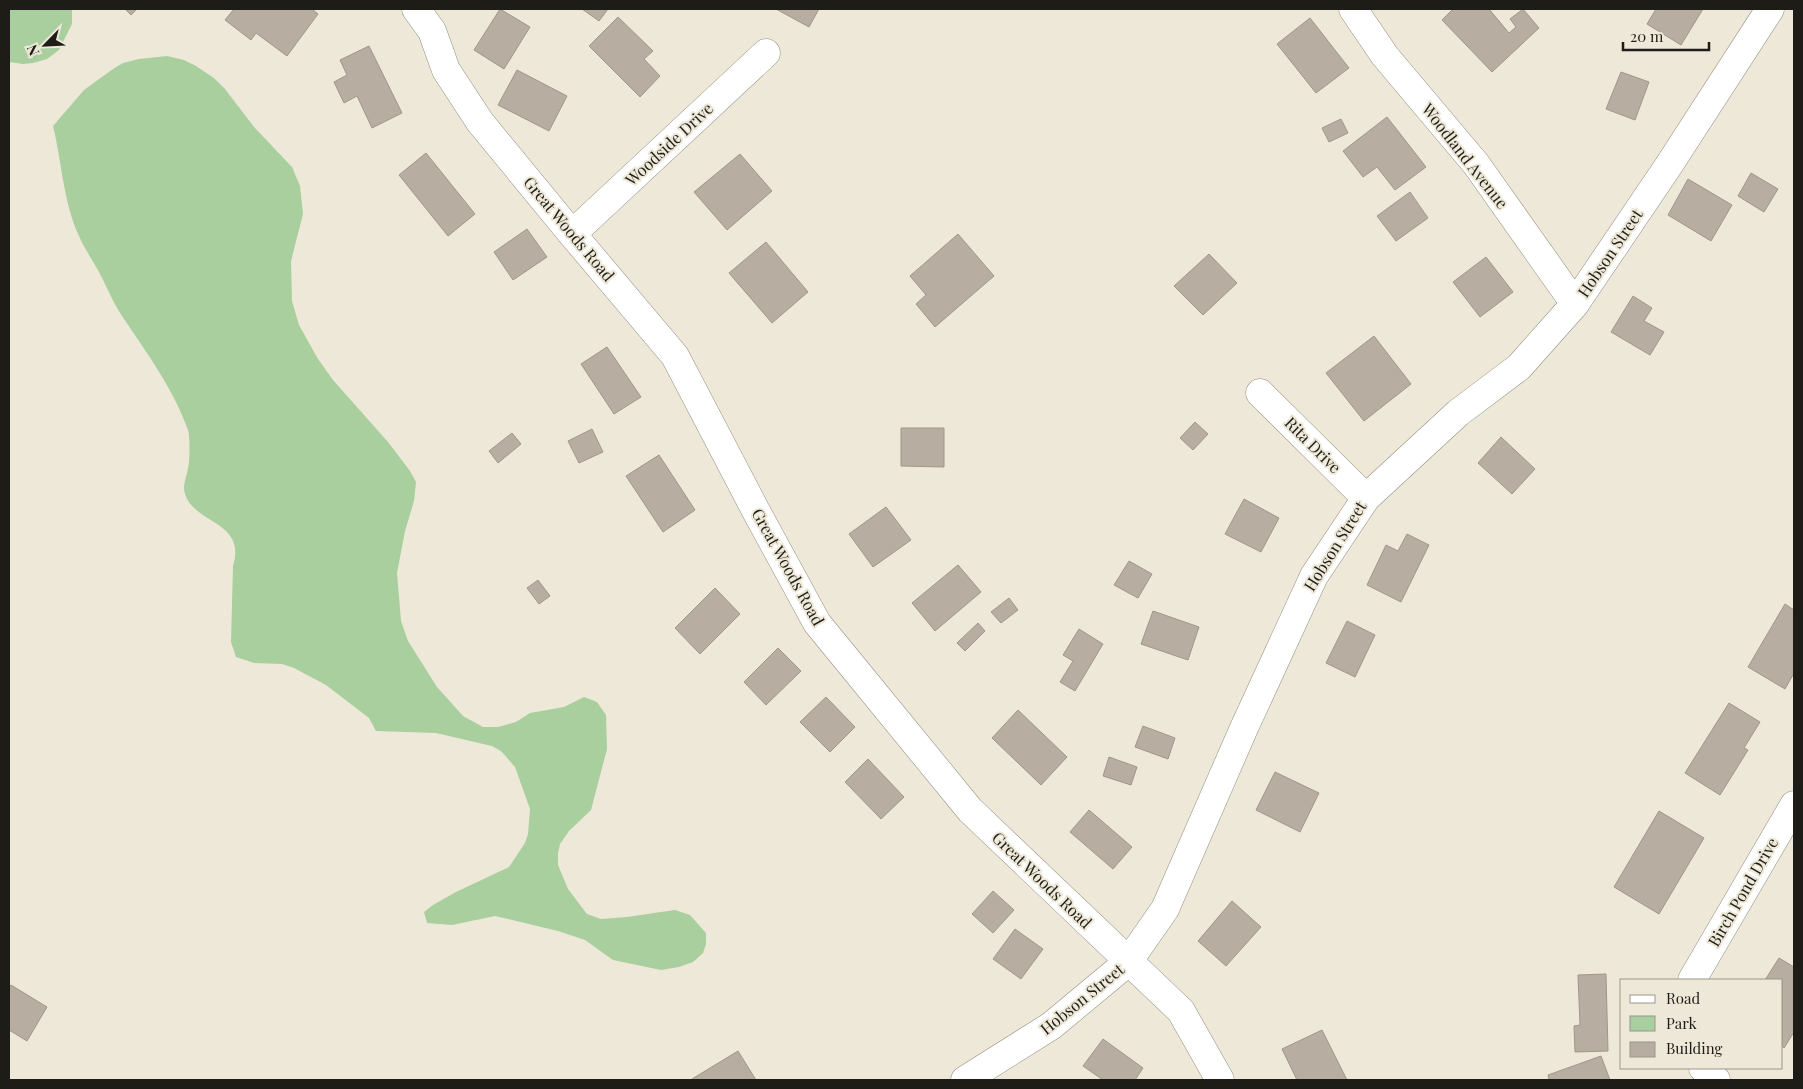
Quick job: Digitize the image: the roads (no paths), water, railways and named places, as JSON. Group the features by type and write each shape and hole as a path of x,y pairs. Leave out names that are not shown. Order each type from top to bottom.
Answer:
{"street":[{"name":"Great Woods Road","path":"416,9 437,20 446,70 475,115 675,356 756,511 818,623 970,810 1180,1011 1220,1080"},
{"name":"Woodland Avenue","path":"1353,9 1385,56 1476,164 1575,304"},
{"name":"Hobson Street","path":"965,1080 1051,1026 1128,962 1165,909 1244,728 1314,576 1366,498 1458,413 1518,367 1575,304 1669,165 1770,9"},
{"name":"Woodside Drive","path":"572,234 766,53"},
{"name":"Rita Drive","path":"1260,393 1366,498"},
{"name":"Birch Pond Drive","path":"1693,979 1794,805"},
{"path":"1704,1069 1716,1080"}]}
